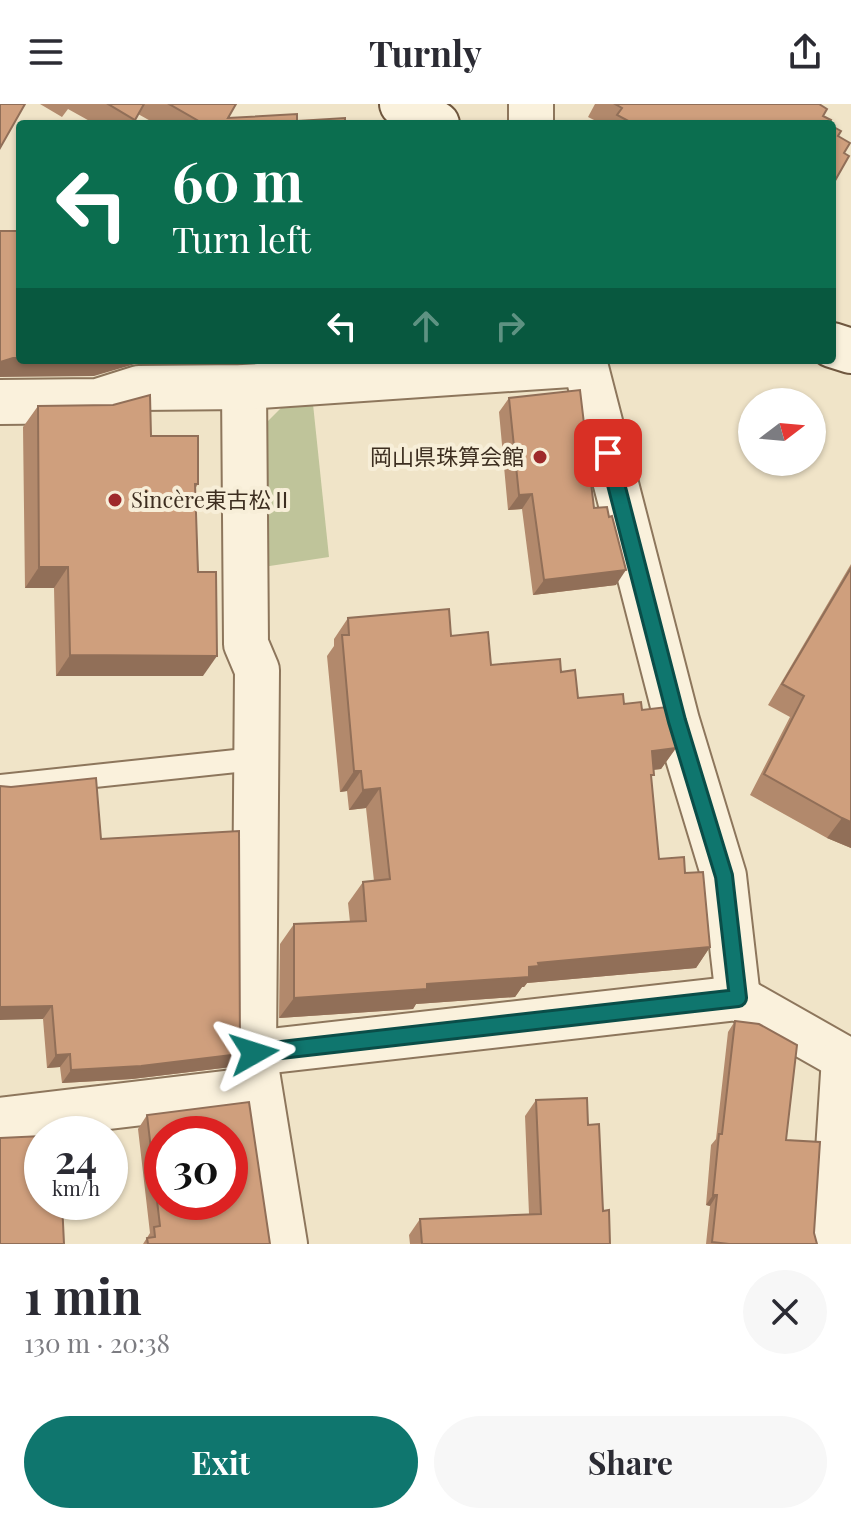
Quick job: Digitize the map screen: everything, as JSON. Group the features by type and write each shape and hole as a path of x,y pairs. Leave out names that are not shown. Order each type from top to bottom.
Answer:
{"street":[{"path":"402,104 430,120"},
{"path":"0,402 98,401 139,388 244,387 558,364"},
{"path":"586,364 677,721 724,876 738,998"},
{"path":"244,387 246,644 257,670 256,1071 285,1244"},
{"path":"0,1120 256,1071 738,998 847,1060 832,1244"}],"lane":[{"path":"0,786 255,759"}],"green space":[{"path":"313,404 329,557 263,567 261,428 282,407"}],"building":[{"path":"0,104 25,104 0,148"},
{"path":"108,104 144,104 135,120"},
{"path":"169,104 236,104 228,118 297,114 297,120 197,120"},
{"path":"615,104 819,104 827,109 823,116 831,120 626,120 617,115 622,108"},
{"path":"836,128 841,131 838,136 850,143 844,153 849,156 836,179"},
{"path":"0,231 16,231 16,358 0,362"},
{"path":"580,390 594,508 607,507 609,517 612,516 626,570 544,580 532,494 519,495 509,398"},
{"path":"150,395 151,436 198,436 198,484 195,484 198,572 216,572 217,656 70,655 68,567 39,567 38,406 113,405"},
{"path":"851,568 851,822 764,774 804,696 782,684"},
{"path":"449,609 451,636 488,632 491,665 560,659 561,672 575,670 578,698 623,694 624,704 641,702 642,710 667,707 676,748 652,751 654,775 651,775 659,859 684,857 685,873 703,872 710,947 538,963 539,966 529,967 529,977 427,984 427,989 294,998 294,924 366,921 363,882 390,879 380,788 363,790 361,771 354,771 342,635 349,635 348,618"},
{"path":"96,778 101,839 239,831 240,1054 141,1066 71,1070 70,1054 56,1055 52,1006 0,1007 0,786"},
{"path":"735,1021 759,1024 797,1045 786,1140 820,1142 814,1233 817,1244 712,1242 719,1134 722,1134"},
{"path":"587,1098 588,1125 599,1124 603,1211 609,1210 610,1244 422,1244 420,1219 541,1214 536,1100"},
{"path":"249,1102 270,1244 148,1244 147,1238 155,1237 154,1227 160,1226 159,1220 248,1220 248,1116 147,1116"},
{"path":"24,1137 24,1220 63,1220 64,1244 0,1244 0,1138"}],"place":[{"name":"岡山県珠算会館","path":"540,457"},
{"name":"Sincère東古松Ⅱ","path":"115,500"}],"route":[{"path":"254,1053 738,998 724,876 677,721 608,453"}]}
